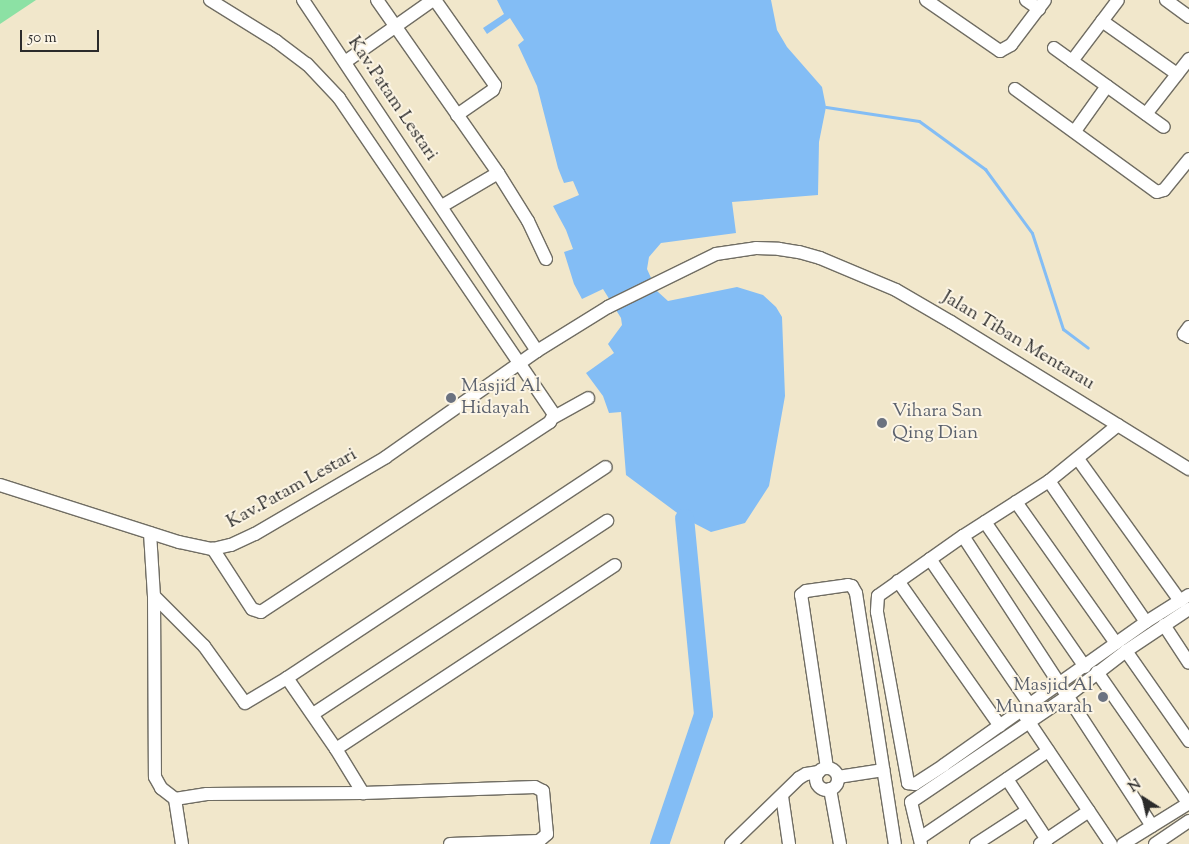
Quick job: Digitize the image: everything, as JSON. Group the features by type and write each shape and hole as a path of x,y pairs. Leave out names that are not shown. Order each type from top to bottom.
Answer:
{"street":[{"path":"210,0 276,41 307,64 339,98 365,134 490,324 553,412 554,417"},
{"name":"Kav.Patam Lestari","path":"0,485 150,533 213,549 255,534 386,457 537,351 303,0"},
{"path":"377,0 498,173 528,222 546,259"},
{"path":"345,62 434,0 495,85 494,90 457,116"},
{"path":"926,0 1000,51 1011,45 1042,4 1026,0"},
{"path":"1072,61 1118,0"},
{"path":"1166,0 1189,17"},
{"path":"1102,21 1177,74"},
{"path":"1054,48 1164,127"},
{"path":"1146,114 1189,59"},
{"path":"1077,133 1109,87"},
{"path":"1015,88 1159,192 1165,189 1189,159"},
{"path":"442,206 498,173"},
{"name":"Jalan Tiban Mentarau","path":"537,351 608,307 716,254 734,250 779,248 820,258 896,290 1189,469"},
{"path":"1189,327 1184,334 1189,337"},
{"path":"213,549 252,609 261,612 550,422 554,417 588,398"},
{"path":"1118,425 1049,481 963,536 880,594 876,603 908,783 914,784 1000,726 1069,695 1097,672 1146,622 1186,601"},
{"path":"1078,459 1186,601"},
{"path":"154,596 204,646 245,703 288,678 606,467"},
{"path":"1049,481 1146,622"},
{"path":"1016,502 1189,741"},
{"path":"313,714 607,521"},
{"path":"985,522 1085,667"},
{"path":"150,533 154,596 156,777 161,788 175,799 182,844"},
{"path":"963,536 1069,695 1152,826"},
{"path":"930,559 1027,713 1048,751 1111,844"},
{"path":"336,749 615,565"},
{"path":"898,581 1000,726"},
{"path":"735,842 802,776 823,770 834,770 838,777 837,784 830,789 824,789 818,784 817,777 823,770 801,595 806,591 848,585 852,586 856,593 895,844"},
{"path":"1048,751 920,841 911,802 1027,713 1060,684 1085,667 1164,625 1186,601"},
{"path":"1164,625 1189,662"},
{"path":"1097,672 1189,803 1123,844"},
{"path":"288,678 363,793"},
{"path":"838,777 883,770"},
{"path":"1007,779 1043,842 1089,811"},
{"path":"175,799 207,794 363,793 539,788 545,794 547,834 537,842 450,844"},
{"path":"830,789 840,844"},
{"path":"782,796 789,844"},
{"path":"976,844 1027,811"},
{"path":"1163,842 1189,821"}],"green space":[{"path":"0,0 36,0 0,24"}],"water":[{"path":"497,0 771,0 777,30 787,47 822,87 826,107 819,142 818,195 732,202 736,233 661,243 649,257 647,269 657,291 668,301 737,287 763,295 776,307 782,317 785,396 769,486 745,523 711,532 684,518 626,475 621,412 609,413 603,396 586,373 614,353 608,344 622,325 621,318 603,289 582,299 574,284 564,252 573,249 566,230 553,206 579,195 573,181 564,183 558,168 537,86 518,45 524,40 510,18 487,34 483,28 504,14"}],"waterway":[{"path":"826,107 919,121 985,169 1032,233 1063,329 1088,348"},
{"path":"659,844 703,714 684,518"}],"place":[{"name":"Masjid Al Hidayah","path":"451,398"},
{"name":"Vihara San Qing Dian","path":"882,423"},
{"name":"Masjid Al Munawarah","path":"1103,697"}]}
